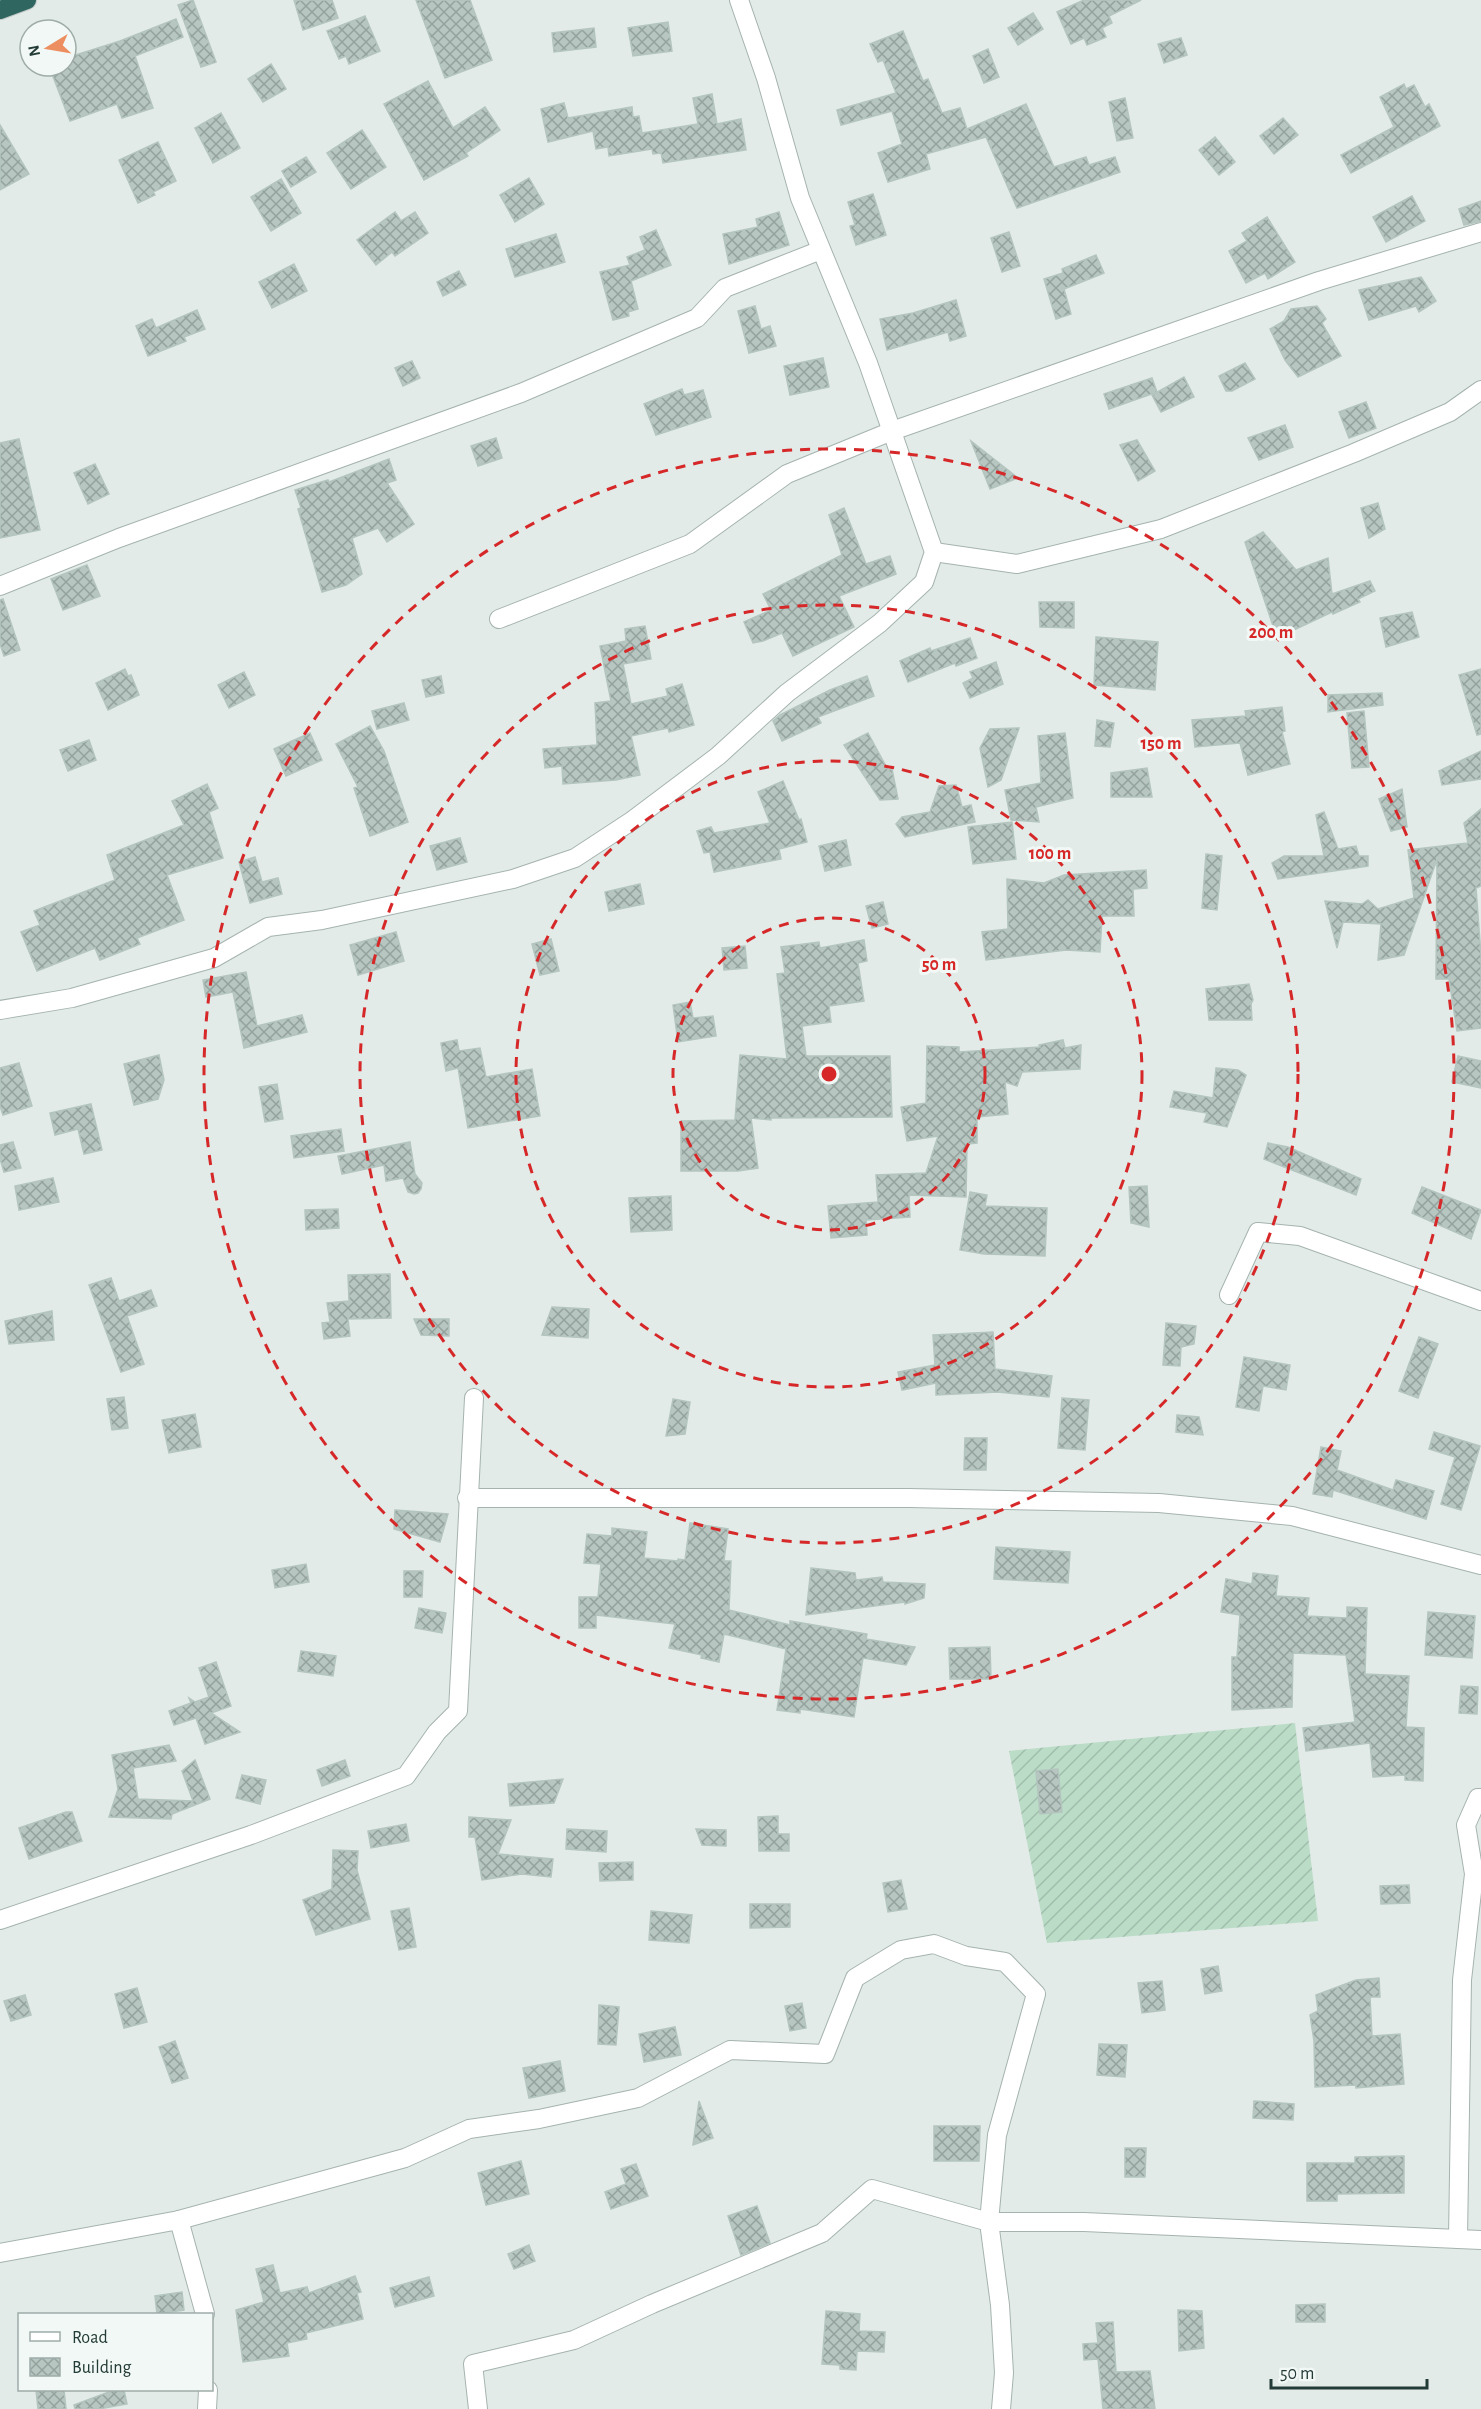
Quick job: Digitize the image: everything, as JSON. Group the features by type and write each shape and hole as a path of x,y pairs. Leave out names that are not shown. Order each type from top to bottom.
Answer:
{"highway":[{"path":"0,10 27,0"}],"street":[{"path":"0,1010 72,998 214,958 268,927 322,920 513,879 575,858 633,820 718,756 787,693 880,623 924,582 934,552 868,363 800,198 766,78 740,0"},
{"path":"499,620 690,544 788,474 892,431 1318,281 1481,232"},
{"path":"0,586 119,538 520,393 697,318 725,288 821,250"},
{"path":"934,552 1017,564 1161,529 1354,453 1450,412 1481,390"},
{"path":"1228,1295 1258,1232 1300,1236 1481,1301"},
{"path":"0,1920 251,1835 406,1776 437,1732 458,1711 467,1498 474,1398"},
{"path":"467,1498 909,1498 1159,1503 1292,1516 1481,1565"},
{"path":"1458,2239 1462,1980 1474,1875 1466,1825 1478,1798 1481,1798"},
{"path":"0,2253 179,2220 405,2158 469,2129 539,2119 639,2098 729,2050 825,2054 855,1978 901,1950 934,1944 966,1956 1005,1962 1036,1994 997,2135 989,2222 1000,2306 1004,2373 1001,2409"},
{"path":"478,2409 473,2364 574,2340 652,2304 822,2234 872,2189 989,2222 1084,2223 1481,2240"},
{"path":"179,2220 205,2313"},
{"path":"207,2409 208,2391"}],"green space":[{"path":"1295,1723 1318,1921 1047,1943 1009,1751"}],"building":[{"path":"193,0 216,62 201,67 178,5"},
{"path":"294,0 332,0 338,18 303,30"},
{"path":"416,0 470,0 492,60 445,78"},
{"path":"1084,0 1141,0 1109,16 1112,23 1102,28 1106,37 1087,45 1084,38 1071,44 1057,12"},
{"path":"1033,13 1043,29 1018,45 1008,28"},
{"path":"365,16 380,51 349,64 346,56 339,59 327,31"},
{"path":"176,19 183,37 135,56 153,108 122,118 117,104 70,121 54,78 78,78 78,54"},
{"path":"668,22 672,51 633,56 628,28"},
{"path":"594,28 596,47 554,52 552,33"},
{"path":"903,31 923,81 928,79 942,113 960,108 967,129 1026,104 1054,167 1086,157 1089,165 1115,157 1120,172 1017,208 986,137 926,154 930,169 888,182 878,153 902,144 892,111 841,125 837,110 896,93 883,60 878,62 870,44"},
{"path":"1181,38 1187,55 1164,63 1158,44"},
{"path":"988,49 999,77 984,83 973,56"},
{"path":"271,64 286,89 263,102 248,79"},
{"path":"428,81 453,128 485,107 500,130 466,153 468,156 424,180 384,104"},
{"path":"1404,84 1406,89 1414,85 1425,107 1429,104 1440,126 1351,173 1341,155 1394,127 1380,97"},
{"path":"712,94 717,124 741,119 746,150 663,163 661,153 653,154 652,149 609,156 608,147 596,149 593,131 548,142 541,109 564,103 568,118 632,107 633,117 639,116 642,133 698,124 693,98"},
{"path":"1125,98 1133,138 1117,141 1109,102"},
{"path":"221,113 240,148 213,163 195,128"},
{"path":"1283,118 1298,135 1274,154 1260,136"},
{"path":"0,125 29,174 0,190"},
{"path":"362,130 386,167 351,189 327,153"},
{"path":"1215,137 1235,162 1219,175 1199,150"},
{"path":"158,142 176,181 153,192 155,195 138,203 119,160"},
{"path":"306,157 316,172 291,187 282,171"},
{"path":"529,178 544,204 515,222 500,195"},
{"path":"281,179 301,213 271,231 251,197"},
{"path":"873,194 886,235 856,245 850,226 855,225 848,202"},
{"path":"1412,196 1425,221 1386,242 1373,217"},
{"path":"1481,201 1481,221 1464,225 1459,209"},
{"path":"395,212 401,221 415,212 428,233 395,256 392,252 376,265 357,240"},
{"path":"779,212 789,245 729,264 723,234 758,227 756,219"},
{"path":"1267,217 1295,262 1268,279 1265,273 1246,283 1229,251 1247,241 1242,233"},
{"path":"656,230 671,265 631,281 638,309 628,312 629,316 613,320 600,272 630,265 627,257 645,250 640,237"},
{"path":"1009,232 1020,266 1002,272 991,238"},
{"path":"556,234 565,262 515,277 506,249"},
{"path":"1096,255 1104,273 1064,289 1071,314 1056,319 1044,279 1063,273 1062,269"},
{"path":"294,264 307,291 272,308 259,282"},
{"path":"459,271 466,285 443,296 437,282"},
{"path":"1421,277 1436,301 1419,312 1416,306 1369,320 1359,290"},
{"path":"956,300 966,336 950,341 948,332 887,350 880,319 913,313"},
{"path":"755,306 761,329 770,326 776,346 749,353 738,311"},
{"path":"1317,306 1326,319 1322,323 1341,356 1298,377 1285,360 1270,329 1284,321 1291,309"},
{"path":"197,310 205,329 184,337 186,341 148,356 136,326 152,319 156,328"},
{"path":"823,358 829,387 790,395 784,366"},
{"path":"412,361 420,378 403,386 395,368"},
{"path":"1245,363 1255,379 1232,391 1226,391 1219,376"},
{"path":"1184,377 1194,397 1161,412 1152,395"},
{"path":"1152,378 1157,392 1109,409 1104,394"},
{"path":"682,389 684,395 703,390 711,417 656,435 644,404"},
{"path":"1366,402 1376,428 1349,438 1339,412"},
{"path":"1285,425 1293,447 1259,460 1248,438"},
{"path":"496,438 502,458 478,466 471,446"},
{"path":"19,439 40,530 0,538 0,443"},
{"path":"1137,440 1155,471 1138,481 1120,445"},
{"path":"971,441 1018,478 990,489"},
{"path":"389,459 396,480 387,483 414,524 387,542 378,528 352,538 362,574 346,585 322,592 298,509 301,508 295,490 328,480 329,482"},
{"path":"95,464 109,494 88,504 74,473"},
{"path":"1378,503 1385,529 1369,538 1361,508"},
{"path":"844,508 866,564 890,556 896,574 839,596 854,627 793,656 782,633 753,643 744,622 771,610 763,594 842,555 829,515"},
{"path":"1263,532 1296,570 1328,558 1332,594 1370,581 1375,591 1358,599 1360,602 1333,614 1332,612 1277,638 1245,542"},
{"path":"87,565 100,596 63,610 51,579"},
{"path":"3,599 20,650 4,656 0,644 0,600"},
{"path":"1039,602 1074,602 1074,628 1040,627"},
{"path":"1412,612 1419,637 1386,647 1380,618"},
{"path":"645,626 651,659 623,664 631,704 668,696 666,689 682,684 694,725 669,732 668,728 631,736 640,775 616,780 563,784 562,766 545,768 543,749 597,745 595,703 611,701 600,646 626,641 625,629"},
{"path":"1096,637 1158,642 1155,690 1094,685"},
{"path":"970,638 977,658 956,666 955,663 908,682 900,661 930,648 931,651"},
{"path":"996,662 1003,684 970,698 963,683 973,678 970,672"},
{"path":"125,669 128,676 131,675 139,695 108,710 96,683"},
{"path":"1481,669 1481,734 1477,735 1459,675"},
{"path":"244,672 255,695 229,708 218,685"},
{"path":"441,676 444,693 426,697 422,680"},
{"path":"867,676 874,696 818,717 821,723 782,741 773,721 780,715 830,690"},
{"path":"1382,693 1383,705 1328,712 1328,695"},
{"path":"404,703 409,720 377,729 372,711"},
{"path":"1282,707 1285,731 1282,732 1290,764 1248,775 1240,743 1195,747 1192,720 1246,716 1245,711"},
{"path":"1364,711 1369,767 1352,768 1347,713"},
{"path":"1097,720 1114,723 1110,747 1095,746"},
{"path":"370,726 384,751 408,822 370,836 354,788 358,787 336,744"},
{"path":"1019,728 1001,780 988,787 980,748 990,729"},
{"path":"310,733 322,760 286,776 274,749"},
{"path":"868,733 888,770 892,769 898,799 880,800 844,745"},
{"path":"1065,733 1073,798 1036,807 1039,822 1011,820 1005,790 1041,783 1038,736"},
{"path":"89,740 96,760 68,771 60,750"},
{"path":"1481,751 1481,779 1442,785 1439,771"},
{"path":"1147,768 1152,797 1111,797 1111,773"},
{"path":"783,781 799,820 801,819 807,842 779,849 781,859 714,872 710,852 704,853 697,831 711,827 714,833 770,823 758,792"},
{"path":"207,784 218,808 209,812 223,858 167,875 184,920 137,938 140,944 100,960 95,948 37,971 21,932 40,925 34,911 115,880 107,855 184,825 172,801"},
{"path":"956,785 962,807 971,805 975,822 905,837 896,824 902,817 930,812 939,786"},
{"path":"1402,789 1407,827 1391,831 1379,799"},
{"path":"1481,809 1481,886 1476,888 1481,955 1481,1028 1457,1031 1449,979 1436,979 1437,859 1404,955 1378,960 1381,924 1343,922 1337,948 1325,901 1362,904 1368,900 1378,909 1414,898 1408,850 1468,843 1464,823"},
{"path":"1324,812 1338,849 1356,846 1359,856 1368,856 1368,866 1278,879 1272,863 1284,856 1324,856 1316,815"},
{"path":"1012,822 1016,859 973,864 968,827"},
{"path":"460,838 467,862 437,870 430,846"},
{"path":"846,840 851,865 825,871 819,846"},
{"path":"1206,854 1222,856 1217,910 1202,908"},
{"path":"255,857 262,882 278,878 282,894 250,903 239,862"},
{"path":"1146,870 1147,888 1133,889 1134,916 1102,916 1100,952 1066,950 986,960 982,932 1008,929 1007,879 1044,883 1064,875"},
{"path":"640,884 644,904 609,911 605,892"},
{"path":"883,902 888,924 872,928 866,906"},
{"path":"396,932 404,961 358,975 350,945"},
{"path":"551,939 559,971 540,975 532,944"},
{"path":"864,940 867,961 858,963 864,1001 829,1006 831,1022 802,1026 806,1056 890,1056 892,1117 771,1118 771,1120 751,1118 758,1168 738,1171 681,1171 681,1121 735,1120 740,1055 787,1059 777,974 785,973 781,947 819,942 820,948"},
{"path":"745,946 747,968 724,970 722,948"},
{"path":"246,972 257,1026 302,1015 307,1032 244,1048 233,992 206,997 203,980"},
{"path":"1249,984 1253,1000 1252,1020 1209,1020 1206,989"},
{"path":"690,1002 693,1018 713,1016 716,1036 678,1042 673,1005"},
{"path":"457,1040 459,1051 480,1048 486,1077 532,1069 540,1116 468,1128 458,1068 446,1071 441,1043"},
{"path":"1063,1040 1065,1048 1081,1045 1080,1069 1022,1072 1017,1086 1005,1082 1008,1114 977,1117 977,1143 967,1144 966,1197 909,1195 910,1217 866,1220 867,1235 831,1238 828,1206 878,1202 876,1175 926,1173 938,1136 907,1141 901,1107 926,1103 927,1046 959,1047 959,1052 1040,1047 1039,1045"},
{"path":"159,1055 164,1080 158,1099 134,1105 124,1064"},
{"path":"1458,1056 1481,1061 1481,1088 1452,1082"},
{"path":"19,1063 32,1106 3,1115 0,1106 0,1068"},
{"path":"1216,1068 1238,1070 1246,1075 1227,1127 1204,1122 1207,1113 1170,1107 1174,1091 1213,1098"},
{"path":"277,1084 283,1119 265,1122 259,1087"},
{"path":"91,1104 102,1150 84,1154 78,1129 55,1135 50,1113"},
{"path":"341,1129 344,1151 294,1158 291,1136"},
{"path":"13,1142 21,1168 4,1172 0,1159 0,1145"},
{"path":"410,1142 415,1174 422,1183 418,1193 408,1192 403,1178 386,1181 384,1165 342,1174 338,1156"},
{"path":"1268,1143 1288,1147 1361,1179 1356,1195 1264,1159"},
{"path":"53,1178 59,1202 19,1210 15,1186"},
{"path":"1147,1186 1149,1227 1131,1223 1129,1187"},
{"path":"1422,1187 1481,1210 1471,1239 1412,1213"},
{"path":"970,1192 987,1195 985,1206 1047,1208 1045,1256 984,1254 960,1250"},
{"path":"671,1196 672,1230 631,1232 629,1198"},
{"path":"338,1209 339,1228 306,1230 305,1210"},
{"path":"390,1274 391,1318 348,1319 350,1336 324,1339 322,1323 330,1322 327,1303 349,1301 348,1275"},
{"path":"111,1278 119,1301 151,1290 157,1306 127,1316 144,1364 121,1372 89,1285"},
{"path":"552,1307 589,1309 588,1338 542,1335"},
{"path":"52,1311 54,1340 9,1344 5,1321"},
{"path":"414,1319 449,1319 449,1336 421,1335"},
{"path":"1166,1323 1196,1326 1194,1344 1181,1347 1180,1366 1163,1365"},
{"path":"993,1332 995,1369 1052,1376 1049,1397 998,1392 936,1395 936,1383 902,1390 898,1372 935,1365 933,1335"},
{"path":"1419,1337 1438,1344 1418,1398 1399,1391"},
{"path":"1244,1357 1290,1365 1286,1390 1263,1386 1259,1411 1236,1407"},
{"path":"124,1397 128,1428 112,1430 107,1399"},
{"path":"1062,1398 1089,1400 1085,1450 1058,1448"},
{"path":"673,1399 690,1402 685,1434 666,1436"},
{"path":"195,1414 201,1447 169,1453 162,1420"},
{"path":"1177,1415 1199,1417 1203,1435 1176,1432"},
{"path":"1434,1432 1480,1446 1461,1510 1441,1504 1455,1457 1429,1449"},
{"path":"965,1438 987,1438 986,1470 964,1470"},
{"path":"1321,1447 1341,1451 1337,1470 1393,1490 1396,1480 1434,1491 1426,1519 1333,1490 1332,1497 1313,1494"},
{"path":"395,1510 448,1514 440,1542 394,1529"},
{"path":"690,1523 728,1529 724,1561 731,1561 729,1610 790,1625 790,1621 867,1634 866,1639 915,1647 906,1665 863,1658 854,1717 800,1709 800,1713 777,1710 786,1649 724,1634 719,1662 701,1658 702,1655 669,1648 675,1624 596,1615 596,1628 579,1628 579,1597 598,1597 601,1564 584,1563 587,1534 612,1536 612,1528 647,1532 644,1558 678,1561 678,1559 685,1560"},
{"path":"996,1547 1070,1552 1068,1583 994,1579"},
{"path":"306,1564 309,1582 275,1588 272,1570"},
{"path":"811,1568 855,1573 856,1580 882,1577 883,1582 925,1584 924,1598 905,1604 905,1602 806,1615"},
{"path":"404,1571 423,1571 422,1597 404,1597"},
{"path":"1253,1573 1278,1576 1276,1596 1309,1598 1307,1616 1347,1618 1347,1607 1367,1608 1365,1674 1409,1676 1406,1727 1424,1728 1423,1781 1405,1780 1405,1775 1373,1777 1370,1743 1306,1751 1303,1728 1355,1722 1346,1655 1293,1653 1292,1707 1232,1710 1232,1657 1237,1657 1240,1615 1221,1612 1226,1579 1252,1584"},
{"path":"419,1608 446,1613 442,1633 415,1628"},
{"path":"1428,1612 1475,1616 1472,1658 1425,1655"},
{"path":"990,1647 991,1679 950,1679 949,1648"},
{"path":"301,1651 336,1656 333,1676 298,1671"},
{"path":"216,1662 231,1706 211,1713 240,1732 205,1744 196,1718 174,1725 169,1711 191,1703 189,1698 195,1702 209,1697 199,1668"},
{"path":"1461,1686 1478,1687 1477,1714 1459,1713"},
{"path":"169,1745 176,1761 133,1768 138,1799 193,1801 182,1771 195,1760 210,1799 172,1814 171,1819 109,1817 118,1789 112,1755"},
{"path":"345,1760 350,1776 322,1786 317,1770"},
{"path":"1058,1769 1062,1812 1040,1814 1036,1771"},
{"path":"242,1775 266,1780 260,1804 236,1798"},
{"path":"563,1779 554,1803 510,1806 508,1784"},
{"path":"72,1812 82,1841 29,1859 19,1828"},
{"path":"778,1816 778,1834 789,1834 789,1851 759,1851 758,1817"},
{"path":"469,1817 511,1820 498,1854 553,1859 551,1877 522,1874 482,1880 475,1837 469,1837"},
{"path":"406,1824 409,1841 371,1848 368,1831"},
{"path":"567,1829 607,1831 606,1852 566,1849"},
{"path":"696,1829 726,1830 726,1846 702,1845"},
{"path":"333,1850 358,1851 357,1870 370,1919 316,1935 303,1900 332,1889"},
{"path":"633,1862 633,1880 600,1881 599,1863"},
{"path":"901,1880 907,1909 888,1912 883,1883"},
{"path":"1409,1885 1410,1903 1381,1904 1380,1886"},
{"path":"750,1904 790,1904 790,1927 750,1928"},
{"path":"409,1908 416,1947 399,1950 391,1911"},
{"path":"651,1911 692,1915 689,1943 649,1940"},
{"path":"1218,1966 1222,1991 1205,1994 1201,1969"},
{"path":"1379,1978 1380,1997 1370,1997 1372,2036 1400,2034 1404,2084 1356,2088 1356,2085 1315,2087 1314,2041 1310,2015 1318,2011 1316,1995 1356,1980"},
{"path":"1162,1981 1165,2010 1142,2013 1138,1983"},
{"path":"137,1988 147,2022 124,2028 115,1994"},
{"path":"25,1995 31,2015 11,2021 4,2001"},
{"path":"802,2003 806,2028 790,2031 785,2006"},
{"path":"599,2005 619,2007 616,2045 598,2044"},
{"path":"675,2027 681,2055 644,2062 639,2034"},
{"path":"175,2041 188,2078 172,2083 159,2047"},
{"path":"1099,2044 1127,2045 1125,2077 1097,2075"},
{"path":"560,2061 565,2091 529,2098 523,2068"},
{"path":"699,2101 713,2138 693,2145"},
{"path":"1254,2101 1294,2104 1293,2120 1253,2118"},
{"path":"934,2126 980,2126 979,2161 934,2161"},
{"path":"1125,2148 1146,2148 1145,2177 1125,2177"},
{"path":"1404,2156 1404,2193 1337,2194 1337,2201 1307,2201 1307,2163 1355,2163 1355,2157"},
{"path":"521,2161 529,2194 486,2205 478,2173"},
{"path":"636,2164 648,2196 611,2209 605,2192 626,2184 621,2169"},
{"path":"757,2206 770,2243 741,2255 728,2216"},
{"path":"529,2245 535,2261 514,2269 508,2254"},
{"path":"273,2265 280,2293 307,2287 309,2293 355,2276 361,2292 357,2293 363,2319 306,2333 307,2339 287,2343 289,2356 243,2362 236,2310 264,2302 256,2269"},
{"path":"429,2277 434,2296 395,2307 390,2288"},
{"path":"182,2292 184,2310 157,2313 155,2296"},
{"path":"1325,2304 1325,2322 1296,2322 1296,2305"},
{"path":"1178,2310 1202,2311 1204,2348 1179,2351"},
{"path":"826,2311 860,2314 859,2331 885,2332 884,2352 857,2351 856,2370 840,2369 840,2365 822,2364"},
{"path":"1113,2322 1116,2372 1150,2371 1155,2409 1103,2409 1098,2359 1084,2360 1083,2344 1098,2343 1096,2323"},
{"path":"36,2391 64,2391 66,2409 38,2409"},
{"path":"111,2391 124,2391 127,2404 99,2409 75,2409 74,2405"}]}
